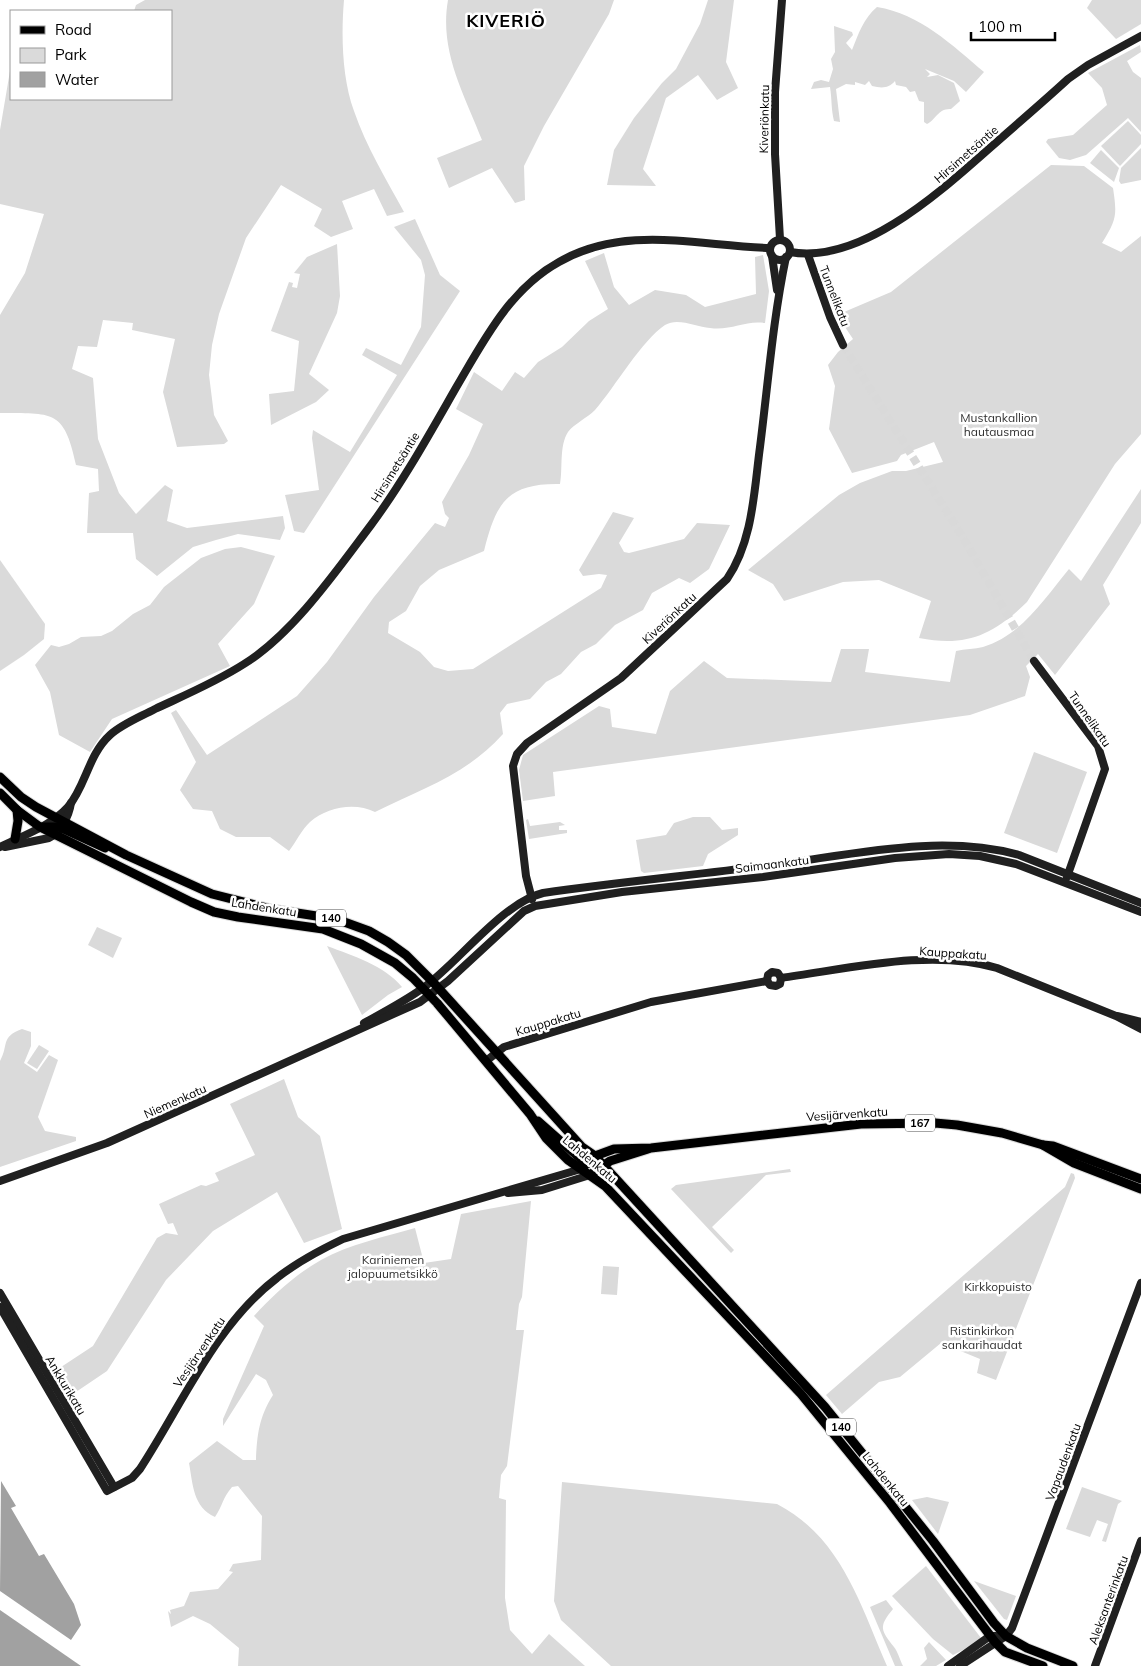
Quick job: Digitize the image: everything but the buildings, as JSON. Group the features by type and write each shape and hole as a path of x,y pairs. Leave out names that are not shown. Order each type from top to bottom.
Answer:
{"main road":[{"name":"Lahdenkatu","path":"0,777 22,797 59,825 214,912 323,929 361,944 395,963 423,988 530,1114 584,1166 590,1175 605,1186 801,1394 890,1504 993,1639 1005,1652 1043,1666"},
{"path":"0,793 17,810 40,827 59,825"},
{"path":"15,839 18,821 17,810"},
{"name":"Lahdenkatu","path":"59,825 97,846 126,855 212,894 271,909 350,923 388,942 406,955 439,988 582,1147 595,1156 825,1407 933,1541 1006,1636 1027,1648 1072,1666"},
{"name":"Vesijärvenkatu","path":"584,1166 595,1156 614,1149 651,1148 852,1125 934,1123 988,1130 1066,1150 1141,1179"},
{"name":"Vesijärvenkatu","path":"1042,1145 1074,1163 1141,1190"},
{"name":"Vesijärvenkatu","path":"590,1175 602,1164 651,1148"},
{"path":"584,1166 602,1164"}],"street":[{"name":"Kiveriönkatu","path":"780,239 775,148 775,92 782,0"},
{"name":"Hirsimetsäntie","path":"788,255 808,255 859,241 885,229 920,208 1068,79 1088,65 1141,36"},
{"name":"Hirsimetsäntie","path":"59,825 93,757 111,734 142,716 245,664 270,645 291,625 372,523 433,428 500,316 529,283 558,262 593,246 614,242 650,238 770,248"},
{"path":"780,239 788,243 788,255 780,260 772,256 770,248 773,242 780,239"},
{"name":"Kiveriönkatu","path":"534,906 526,876 517,807 513,766 515,757 527,744 621,678 727,579 732,571 744,544 752,507 778,294 788,255"},
{"name":"Tunnelikatu","path":"808,255 830,317 843,345"},
{"name":"Kiveriönkatu","path":"772,256 778,294"},
{"name":"Tunnelikatu","path":"1034,661 1098,746 1104,762 1104,774 1067,877"},
{"path":"0,848 50,838 59,825"},
{"path":"0,848 40,827"},
{"name":"Saimaankatu","path":"432,981 505,914 531,896 621,882 774,865 870,851 948,846 1001,850 1067,877 1141,903"},
{"name":"Saimaankatu","path":"430,996 510,922 534,906 622,892 758,877 895,858 949,854 996,859 1067,877 1141,912"},
{"name":"Kauppakatu","path":"486,1061 504,1047 651,1002 767,981 768,975 772,972 778,973 781,978 890,962 933,961 979,964 997,968 1116,1016 1141,1029"},
{"name":"Niemenkatu","path":"356,1032 361,1025 432,981"},
{"name":"Niemenkatu","path":"0,1181 89,1151 356,1032 430,996"},
{"name":"Kauppakatu","path":"1116,1016 1141,1022"},
{"name":"Vesijärvenkatu","path":"110,1489 132,1478 140,1469 223,1336 252,1302 276,1278 310,1256 343,1239 504,1193 584,1166"},
{"name":"Vesijärvenkatu","path":"504,1193 542,1190 590,1175"},
{"name":"Vapaudenkatu","path":"1006,1636 1012,1628 1141,1283"},
{"name":"Ankkurikatu","path":"0,1293 110,1489"},
{"name":"Ankkurikatu","path":"0,1307 110,1489"},
{"name":"Aleksanterinkatu","path":"1095,1666 1141,1541"},
{"path":"948,1666 993,1639 1006,1636"},
{"path":"960,1666 993,1639"}],"green space":[{"path":"145,0 344,0 343,56 350,98 370,150 404,212 387,216 374,189 342,201 353,229 331,237 314,226 322,209 281,185 246,238 219,314 212,345 209,375 214,415 228,441 224,444 177,447 163,392 175,339 132,330 133,323 103,320 97,347 78,346 72,369 93,378 98,439 119,493 136,514 165,485 173,490 167,521 187,528 283,516 285,528 280,540 238,534 216,540 193,547 157,576 136,559 133,533 87,533 89,493 99,491 98,469 76,465 66,433 60,424 53,418 44,415 0,413 0,315 25,273 44,214 0,204 0,130 10,71 10,100 172,100 172,10 134,10 136,5"},
{"path":"448,0 614,0 609,14 544,126 524,166 525,200 515,203 492,168 449,188 437,158 482,140 461,89 450,55 446,19"},
{"path":"708,0 734,0 726,62 738,88 717,100 698,75 666,98 643,169 656,186 607,185 614,150 634,118 662,83 676,69 700,24"},
{"path":"1092,0 1141,0 1141,24 1116,39 1087,8"},
{"path":"877,7 907,16 935,32 984,72 966,92 954,81 925,69 930,74 927,77 938,75 954,83 960,101 951,109 940,112 927,124 924,122 924,102 919,101 915,91 910,92 906,87 896,85 895,81 884,87 872,86 869,81 865,85 855,82 855,85 846,84 836,89 840,122 834,121 830,87 811,89 814,82 821,80 829,82 833,69 831,59 835,52 834,26 852,32 853,35 846,43 852,50 865,21"},
{"path":"1140,45 1141,52 1127,61 1133,72 1141,78 1141,132 1128,118 1086,155 1070,160 1059,158 1046,142 1048,139 1073,135 1107,105 1102,88 1088,73"},
{"path":"1128,121 1141,135 1141,144 1120,166 1101,146"},
{"path":"1141,148 1141,180 1121,184 1119,181 1121,168"},
{"path":"1101,150 1119,168 1114,182 1090,163"},
{"name":"Mustankallion hautausmaa","path":"1051,165 1084,166 1113,188 1115,217 1102,243 1121,252 1141,236 1141,434 1115,464 1027,602 1003,623 991,630 978,636 951,641 919,638 931,601 879,580 843,582 784,601 773,584 748,570 839,495 860,483 892,471 906,471 943,462 934,442 901,455 897,461 852,473 829,429 835,386 828,365 838,352 853,339 837,315 891,292"},
{"path":"415,219 440,275 460,291 304,533 294,531 285,495 319,490 312,438 313,430 350,452 397,375 362,355 366,348 401,365 421,327 425,275 421,260 394,227"},
{"path":"337,244 340,296 337,313 309,374 329,390 316,402 271,425 269,394 294,391 299,341 271,331 289,282 293,283 292,287 297,288 300,274 294,273 307,257"},
{"path":"604,253 614,287 629,305 655,290 686,295 705,307 756,294 755,257 763,255 769,291 765,323 758,322 718,329 676,322 665,325 656,332 638,352 595,410 568,432 562,450 560,484 527,487 507,499 499,508 493,520 484,551 439,570 420,586 406,611 389,622 388,633 420,652 434,667 448,671 473,669 601,588 607,575 583,576 579,570 613,512 634,518 619,543 624,552 629,553 684,539 697,523 730,525 709,569 690,583 679,578 652,593 643,610 615,625 596,644 581,652 561,674 546,682 530,699 507,704 500,713 503,734 474,761 443,780 375,812 359,807 350,807 325,813 307,825 289,851 270,837 236,837 220,829 212,811 193,809 180,790 196,762 171,713 176,710 207,755 297,696 327,662 374,597 435,523 445,527 449,518 445,514 442,502 469,455 483,424 456,409 474,372 502,391 515,372 524,378 538,362 562,347 589,321 608,309 585,261"},
{"path":"1141,489 1141,523 1103,585 1110,604 1055,675 1038,654 1026,666 1030,677 1025,696 970,715 553,772 555,796 523,801 519,770 523,755 599,706 610,709 612,727 656,734 670,691 704,661 727,678 831,682 841,649 869,649 865,672 950,682 956,651 983,647 997,642 1009,634 1031,615 1069,569 1081,581"},
{"path":"241,547 275,556 254,604 218,644 230,666 112,719 90,752 59,735 50,692 35,665 51,645 59,647 81,637 101,636 112,631 133,614 150,605 164,587 201,558 225,549"},
{"path":"0,560 45,624 44,639 0,671"},
{"path":"1034,752 1087,772 1057,853 1004,833"},
{"path":"693,817 710,817 722,830 738,828 738,835 708,854 703,866 644,873 641,871 636,840 666,835 674,823"},
{"path":"528,819 530,826 560,822 565,825 559,826 559,830 567,830 567,833 529,839 526,820"},
{"path":"97,927 122,938 113,958 88,945"},
{"path":"327,946 377,967 395,979 402,987 362,1015"},
{"path":"22,1029 31,1032 31,1046 24,1063 37,1072 49,1055 58,1060 38,1117 45,1131 76,1137 76,1141 0,1167 0,1061 8,1038"},
{"path":"39,1045 49,1051 37,1069 27,1063"},
{"path":"284,1079 298,1117 320,1136 342,1229 304,1243 277,1192 213,1231 166,1280 107,1371 70,1396 55,1371 93,1346 157,1238 166,1233 178,1235 173,1223 168,1224 159,1204 201,1185 206,1186 219,1181 215,1173 255,1155 230,1104"},
{"path":"790,1169 791,1172 766,1175 712,1227 734,1250 731,1253 671,1189 676,1185"},
{"name":"Kirkkopuisto","path":"1071,1173 1074,1174 1075,1178 996,1380 977,1373 980,1359 941,1343 900,1377 879,1382 842,1414 826,1395 1065,1187"},
{"name":"Kariniemen jalopuumetsikkö","path":"531,1201 522,1297 519,1304 516,1330 524,1330 507,1466 501,1475 499,1498 506,1500 505,1598 510,1630 532,1654 549,1634 585,1666 238,1666 239,1648 210,1624 193,1616 171,1627 168,1611 171,1614 170,1610 184,1606 190,1592 218,1589 233,1572 229,1571 233,1564 261,1560 262,1516 238,1486 232,1487 229,1491 215,1517 208,1513 202,1507 195,1494 189,1463 217,1441 243,1460 256,1460 260,1426 268,1403 273,1395 266,1380 256,1374 223,1426 223,1419 264,1326 254,1316 294,1278 332,1254 367,1241 415,1228 424,1263 451,1259 461,1214"},
{"path":"603,1266 619,1267 617,1295 601,1294"},
{"path":"562,1482 777,1504 799,1518 833,1553 857,1596 887,1666 611,1666 561,1620 554,1601"},
{"path":"1082,1487 1122,1501 1118,1504 1106,1542 1102,1541 1108,1524 1097,1520 1090,1537 1066,1529"},
{"path":"927,1497 949,1502 938,1534 912,1500"},
{"path":"926,1566 981,1638 975,1644 953,1655 933,1639 892,1596"},
{"path":"974,1581 1016,1596 1007,1620 1004,1619"},
{"path":"886,1600 893,1609 883,1624 884,1632 897,1651 903,1666 895,1666 870,1607"},
{"path":"929,1642 946,1660 936,1666 920,1666 927,1659 924,1648"}],"water":[{"path":"1,1481 16,1506 11,1508 39,1556 44,1554 74,1604 81,1625 71,1640 0,1591"},
{"path":"0,1610 81,1666 0,1666"}],"tunnel":[{"path":"843,345 965,541 1034,661"}],"district":[{"name":"KIVERIÖ","path":"506,20"}],"park label":[{"name":"Ristinkirkon sankarihaudat","path":"982,1337"}]}
